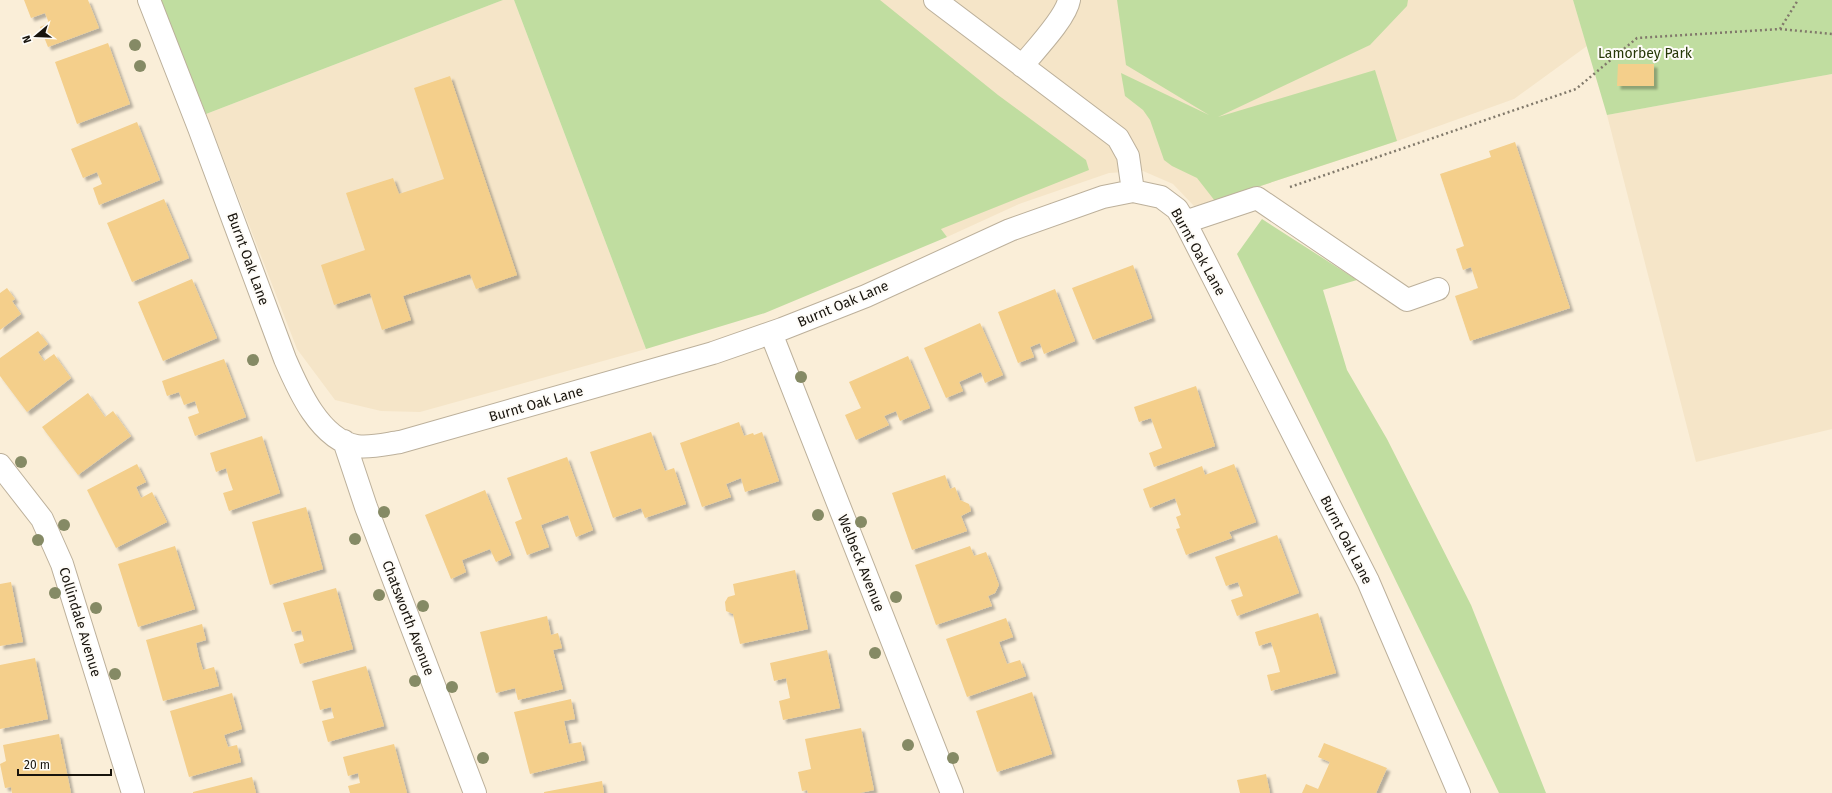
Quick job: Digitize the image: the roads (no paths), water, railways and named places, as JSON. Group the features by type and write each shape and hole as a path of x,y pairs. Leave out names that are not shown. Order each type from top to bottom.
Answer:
{"street":[{"name":"Burnt Oak Lane","path":"149,0 298,390 327,430 344,441 357,446 400,442 713,353 771,333 866,296 1025,224 1103,197 1133,192 1167,200 1177,209 1185,222 1368,581 1459,793"},
{"path":"935,0 1118,138 1128,156 1133,192"},
{"path":"1022,66 1050,32 1068,6 1069,0"},
{"path":"1185,222 1257,198 1408,300 1438,290"},
{"name":"Welbeck Avenue","path":"771,333 952,793"},
{"name":"Chatsworth Avenue","path":"344,441 366,507 475,793"},
{"name":"Collindale Avenue","path":"0,465 42,519 62,564 133,793"}],"park label":[{"name":"Lamorbey Park","path":"1645,53"}]}
